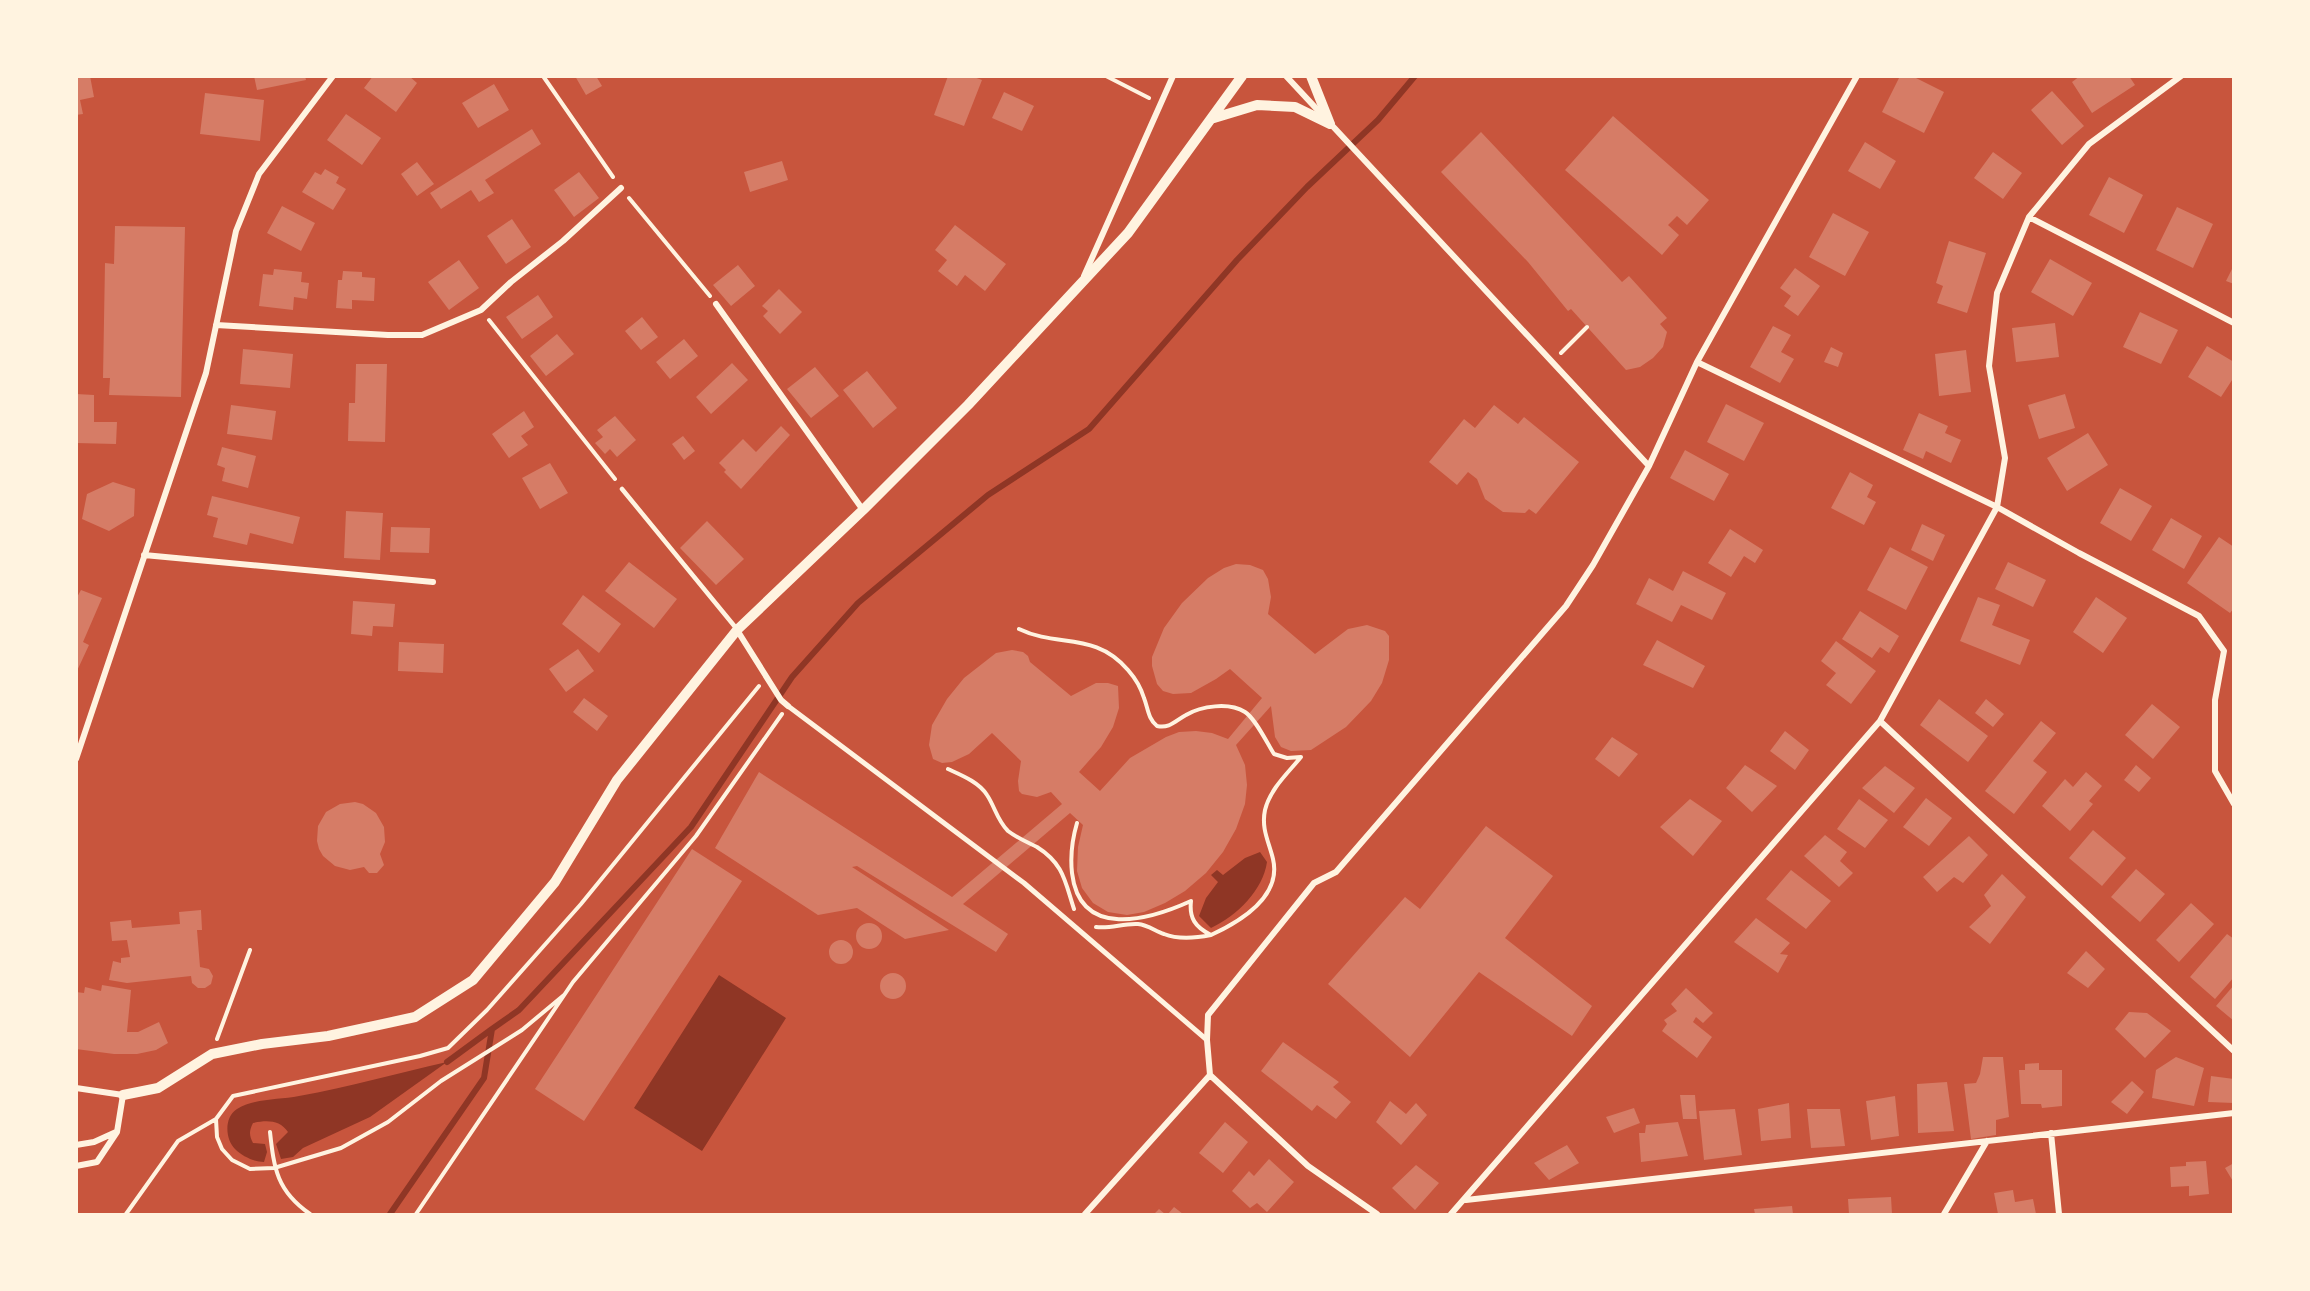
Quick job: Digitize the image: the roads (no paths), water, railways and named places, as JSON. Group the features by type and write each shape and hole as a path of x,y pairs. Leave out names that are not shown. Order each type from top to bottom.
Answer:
{"street":[{"path":"76,759 206,373 236,231 260,174 333,76"},
{"path":"1082,281 1173,76"},
{"path":"76,1088 123,1095 158,1088 212,1054 262,1044 328,1036 415,1017 473,980 555,882 617,780 737,630 863,510 968,405 1128,233 1214,118 1242,76"},
{"path":"1286,76 1649,466"},
{"path":"1311,76 1330,124"},
{"path":"1377,1215 1308,1166 1210,1075 1207,1040 1208,1015 1314,883 1336,872 1566,606 1593,565 1649,466 1697,362 1857,76"},
{"path":"1451,1215 1880,722 1997,507 2005,458 1989,366 1994,314 1997,293 2030,217 2089,144 2181,76"},
{"path":"1214,118 1257,105 1295,107 1330,124"},
{"path":"216,325 422,335 481,310 563,241 621,188"},
{"path":"2030,217 2234,323"},
{"path":"716,304 863,510"},
{"path":"1697,362 1997,507 2079,554 2199,616 2224,651 2215,700 2215,771 2234,804"},
{"path":"144,555 433,582"},
{"path":"737,630 781,700 1024,883 1207,1040"},
{"path":"1880,722 2234,1051"},
{"path":"1085,1215 1210,1075"},
{"path":"76,1166 97,1162 117,1132 123,1095"},
{"path":"1465,1200 2234,1113"},
{"path":"76,1145 94,1142 117,1132"},
{"path":"2051,1134 2059,1215"},
{"path":"1944,1215 1987,1141"}],"lane":[{"path":"622,489 737,630"}],"waterway":[{"path":"390,1214 484,1078 492,1029 519,1010 691,827 792,677 858,603 988,495 1089,429 1237,260 1307,187 1378,120 1415,76"},
{"path":"447,1062 492,1029"}]}
